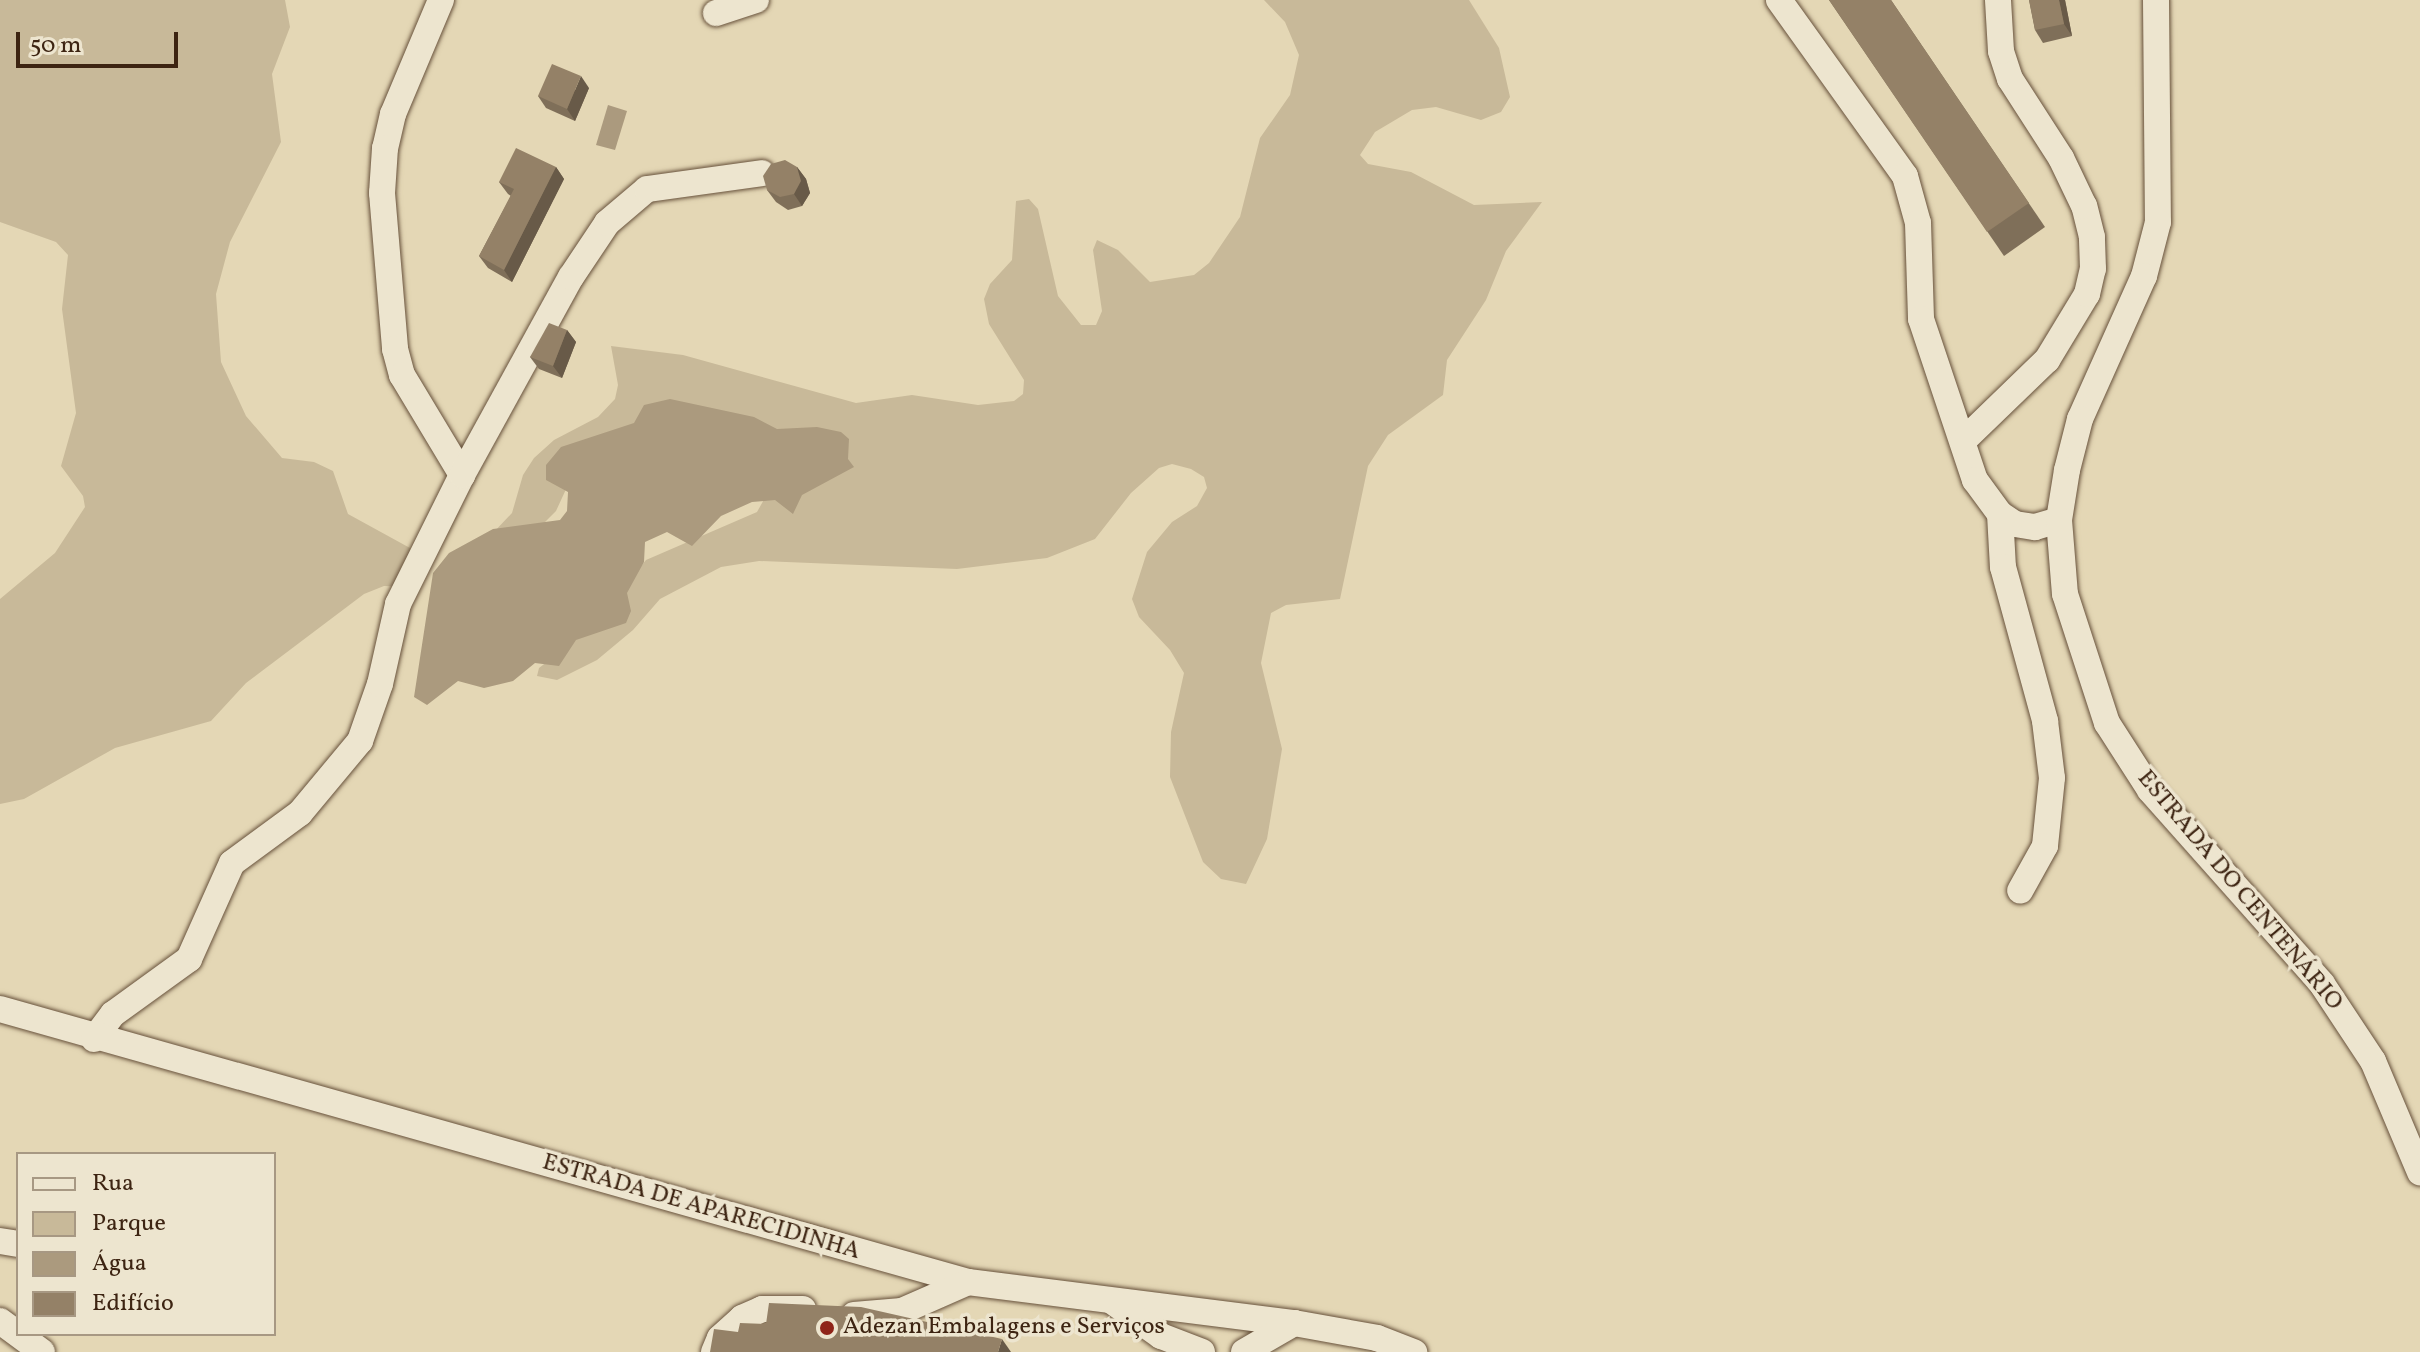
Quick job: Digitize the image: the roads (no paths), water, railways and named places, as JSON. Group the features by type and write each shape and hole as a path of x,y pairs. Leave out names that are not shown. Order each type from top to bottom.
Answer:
{"street":[{"path":"441,0 393,114 385,148 382,193 398,362 414,402 462,475"},
{"path":"716,13 756,0"},
{"path":"1779,0 1905,176 1918,223 1921,319 1975,480 2000,514 2003,567 2045,721 2052,778 2045,846 2020,891"},
{"path":"1963,441 2047,360 2087,294 2093,269 2092,237 2084,206 2061,158 2010,79 2001,51 1998,0"},
{"name":"ESTRADA DO CENTENÁRIO","path":"2156,0 2158,222 2128,320 2080,419 2059,520 2065,594 2107,723 2150,790 2322,984 2373,1061 2420,1172"},
{"path":"94,1039 113,1014 189,959 232,863 300,813 360,741 380,684 398,604 462,475 577,268 626,203 647,189 762,173"},
{"path":"2000,514 2035,527 2059,520"},
{"name":"ESTRADA DE APARECIDINHA","path":"0,1009 94,1039 968,1282 1294,1323 1377,1338 1414,1352"},
{"path":"714,1352 720,1338 742,1318 762,1309 869,1316 902,1311 968,1282"},
{"path":"1113,1302 1161,1336 1202,1352"},
{"path":"1244,1352 1294,1323"},
{"path":"20,1336 42,1352"}],"water":[{"path":"608,105 627,111 615,150 596,145"},
{"path":"670,399 754,417 777,429 817,427 841,432 849,439 848,459 854,467 802,495 793,514 775,500 752,502 721,516 692,546 667,532 645,542 644,562 627,593 631,611 626,623 576,640 559,666 535,663 513,681 484,688 458,681 427,705 414,697 433,573 449,553 493,529 560,520 567,511 568,492 546,480 546,465 561,447 634,423 644,405"}],"place":[{"name":"Adezan Embalagens e Serviços","path":"827,1328"}]}
